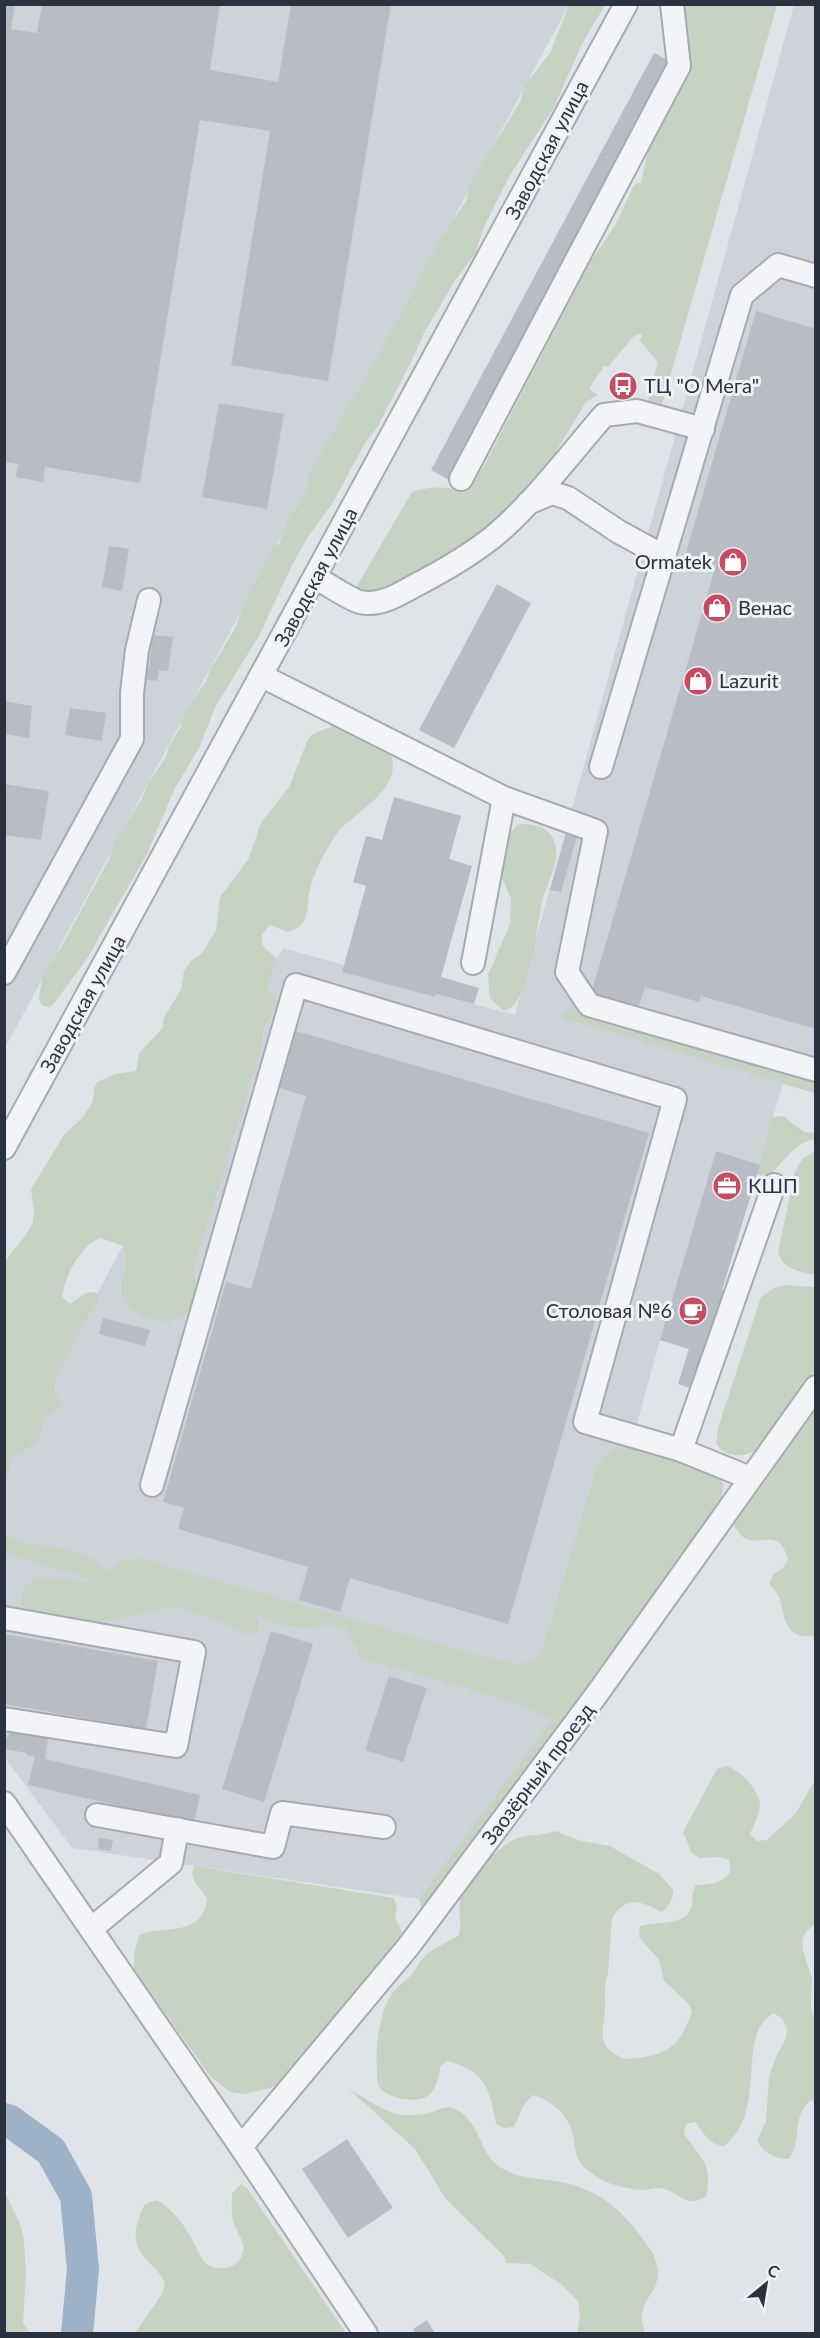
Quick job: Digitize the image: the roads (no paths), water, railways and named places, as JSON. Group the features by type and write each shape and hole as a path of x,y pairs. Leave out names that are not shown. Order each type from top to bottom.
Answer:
{"street":[{"name":"Заводская улица","path":"4,1149 626,4"},
{"path":"461,479 679,66 672,4"},
{"path":"601,767 704,429 742,295 778,265 816,276"},
{"path":"316,578 360,602 378,602 396,596 468,555 495,535 526,504 604,415 637,411 704,429"},
{"path":"526,504 552,493 568,498 619,532 664,557"},
{"path":"4,974 132,739 132,693 137,650 149,600"},
{"path":"262,676 504,798 596,831 567,972 589,1005 816,1070"},
{"path":"473,963 504,798"},
{"path":"152,1485 296,985 675,1099 585,1422 681,1450 750,1478"},
{"path":"681,1450 774,1185"},
{"name":"Заозёрный проезд","path":"241,2146 408,1947 597,1694 816,1387"},
{"path":"4,1618 194,1652 176,1746 4,1719"},
{"path":"4,1803 241,2146 366,2334"},
{"path":"97,1815 273,1847 282,1813 384,1827"},
{"path":"91,1929 171,1863 177,1829"}],"waterway":[{"path":"4,2119 51,2151 76,2196 83,2269 77,2334"}],"place":[{"name":"ТЦ \"О Мега\"","path":"623,386"},
{"name":"Ormatek","path":"733,562"},
{"name":"Венас","path":"717,608"},
{"name":"Lazurit","path":"698,681"},
{"name":"КШП","path":"727,1186"},
{"name":"Столовая №6","path":"693,1311"}]}
